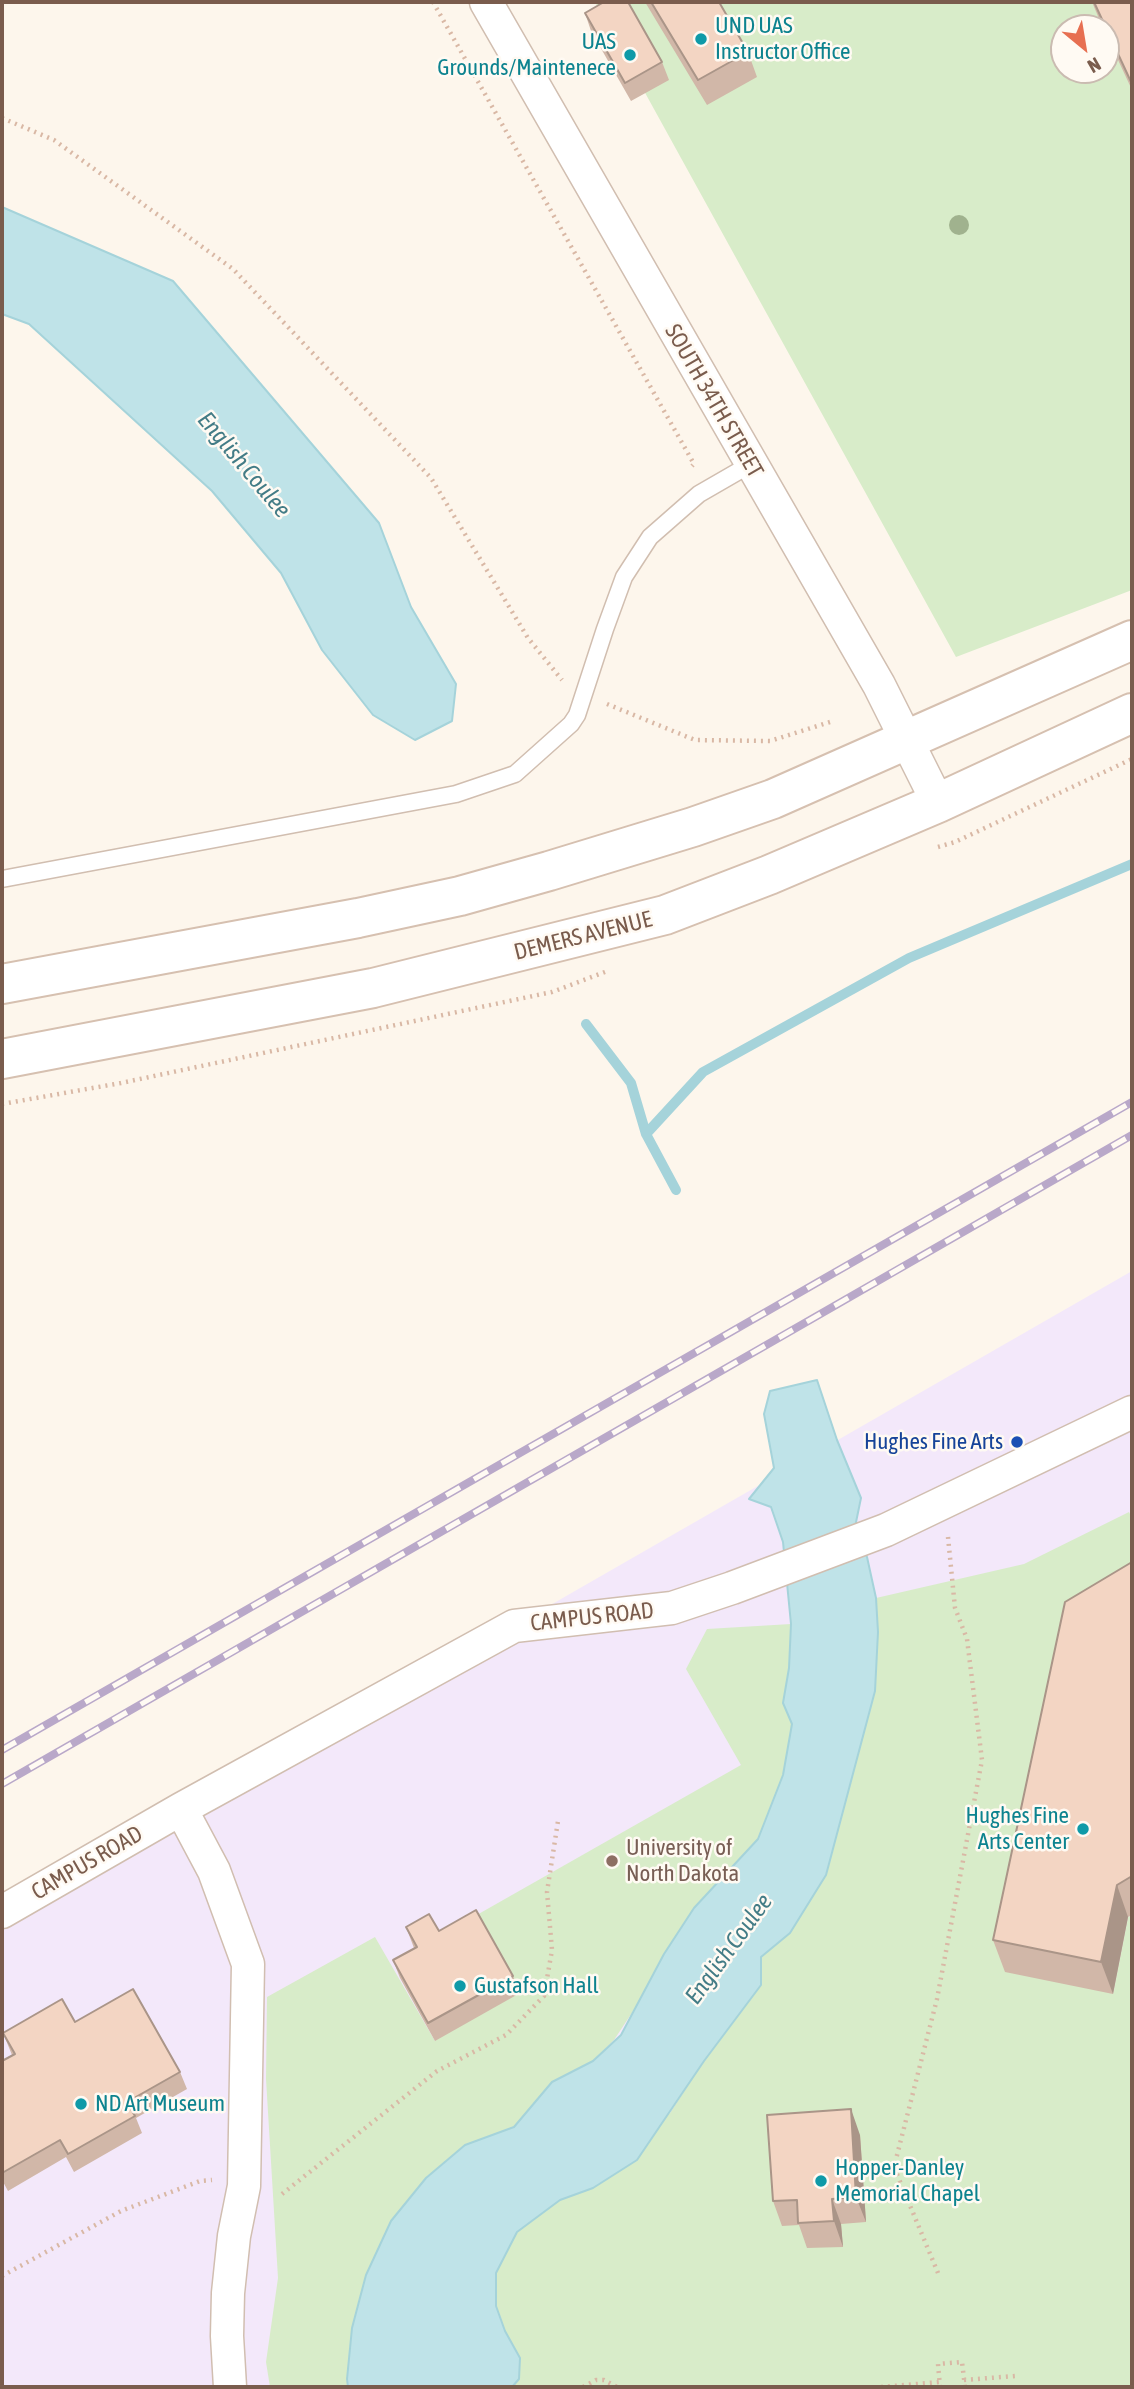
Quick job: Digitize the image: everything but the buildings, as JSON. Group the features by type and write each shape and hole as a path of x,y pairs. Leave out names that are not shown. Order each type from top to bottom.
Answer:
{"main road":[{"path":"2,984 358,918 460,896 549,871 773,799 1132,640"},
{"name":"DEMERS AVENUE","path":"2,1059 373,988 665,915 769,875 938,803 1132,713"}],"street":[{"name":"SOUTH 34TH STREET","path":"486,2 875,677 938,803"},
{"name":"CAMPUS ROAD","path":"2,1912 181,1809 514,1626 672,1608 732,1588 886,1530 1132,1412"},
{"path":"181,1809 214,1871 248,1964 244,2186 234,2236 228,2293 230,2387"}],"lane":[{"path":"2,879 456,794 515,774 571,724 577,715 624,577 650,537 699,494 751,464"}],"path":[{"path":"433,2 695,464 685,472"},
{"path":"2,118 54,140 233,269 431,478 528,638 565,683 570,674"},
{"path":"584,694 695,740 770,741 830,722"},
{"path":"938,2273 894,2167 937,1999 982,1760 967,1639 955,1608 948,1533"},
{"path":"282,2194 437,2071 506,2035 544,1996 552,1950 547,1892 558,1821"},
{"path":"2,2276 121,2211 200,2181 216,2180"},
{"path":"881,2387 940,2384 938,2364 962,2362 965,2387"},
{"path":"964,2380 1015,2376"},
{"path":"583,2387 596,2380 604,2380 617,2387"}],"shaded area":[{"name":"University of North Dakota","path":"1132,1271 1132,2387 2,2387 2,1912 514,1626"}],"green space":[{"path":"595,2 1132,2 1132,590 956,657"},
{"path":"1129,1512 1132,1518 1132,1601 1113,1994 1128,1917 1132,1915 1132,2387 512,2387 519,2379 496,2306 496,2273 517,2232 670,2113 704,2061 761,1957 790,1933 875,1691 876,1598 1024,1564"},
{"path":"791,1624 789,1668 783,1703 792,1723 783,1775 758,1839 694,1908 614,2040 593,2061 552,2082 514,2127 465,2145 426,2178 366,2275 352,2328 348,2387 270,2387 266,2362 278,2278 266,2079 267,1997 375,1937 435,2041 475,1916 741,1765 686,1669 707,1629"}],"water":[{"path":"2,207 173,281 379,523 411,607 456,684 452,721 415,740 373,715 322,650 281,573 212,491 29,324 2,314"},
{"path":"817,1380 837,1440 861,1498 855,1527 867,1557 876,1598 878,1632 875,1691 826,1875 790,1933 761,1957 761,1985 704,2061 637,2160 593,2188 560,2200 517,2232 496,2273 496,2306 505,2331 520,2358 519,2379 512,2387 348,2387 352,2328 366,2275 391,2221 426,2178 465,2145 514,2127 552,2082 593,2061 621,2035 664,1954 694,1908 758,1839 783,1775 792,1724 783,1703 789,1668 791,1624 783,1542 771,1507 749,1499 774,1468 764,1414 770,1391"}],"waterway":[{"path":"646,1134 703,1072 909,958 1132,864"},
{"name":"English Coulee","path":"586,1024 631,1083 646,1134 676,1190"}],"railway":[{"path":"2,1750 1132,1102"},
{"path":"2,1784 1132,1135"}],"place":[{"name":"UND UAS Instructor Office","path":"701,39"},
{"name":"UAS Grounds/Maintenece","path":"630,55"},
{"name":"Hughes Fine Arts","path":"1017,1442"},
{"name":"Hughes Fine Arts Center","path":"1083,1829"},
{"name":"University of North Dakota","path":"612,1861"},
{"name":"Gustafson Hall","path":"460,1986"},
{"name":"ND Art Museum","path":"81,2104"},
{"name":"Hopper-Danley Memorial Chapel","path":"821,2181"}]}
